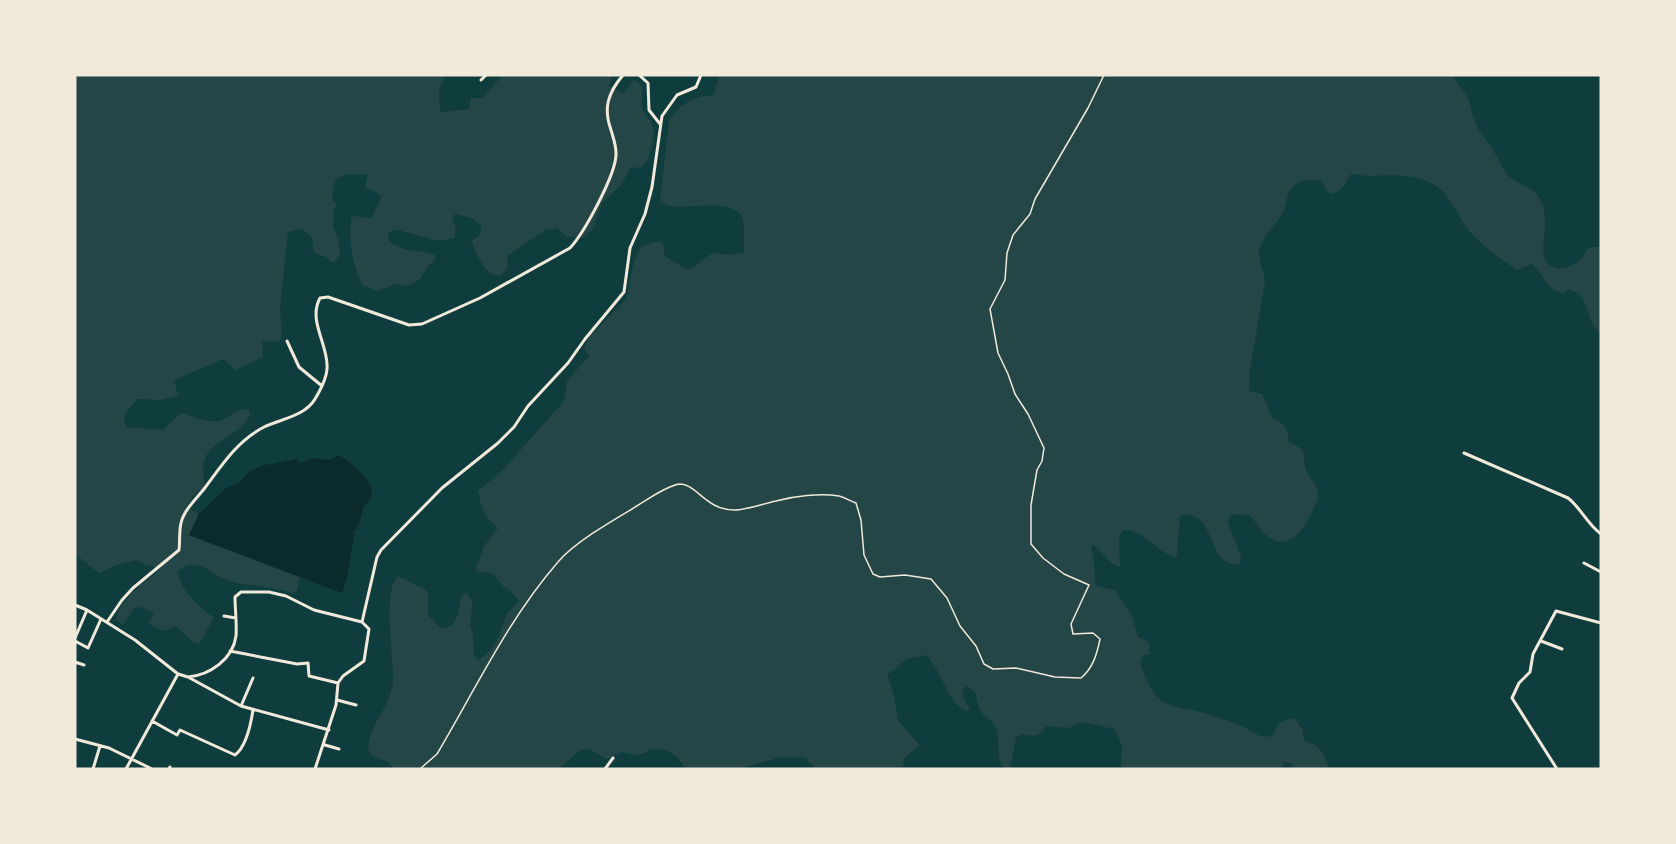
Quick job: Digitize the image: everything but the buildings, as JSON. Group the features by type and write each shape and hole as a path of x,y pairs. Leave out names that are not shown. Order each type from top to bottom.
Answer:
{"street":[{"path":"481,80 486,75"},
{"path":"107,622 133,588 179,550 181,522 186,511 241,442 263,428 308,408 325,380 328,366 316,315 316,304 320,298 328,297 409,325 422,324 492,292 570,248 580,236 613,171 616,150 606,118 606,106 611,92 622,75"},
{"path":"639,75 648,83 649,110 660,124"},
{"path":"362,622 377,557 381,550 442,488 498,443 514,427 528,406 568,363 624,292 630,248 645,214 652,187 663,113 676,94 693,89 701,75"},
{"path":"287,341 299,367 322,386"},
{"path":"1464,453 1568,498 1574,502 1592,528 1601,534"},
{"path":"1584,563 1601,572"},
{"path":"188,677 206,674 215,668 230,651 236,639 235,597 244,591 269,592 286,596 314,610 362,622 369,630 364,661 338,682 337,700 325,745 315,769"},
{"path":"75,605 107,622 152,652 178,674 188,677 241,706 329,730"},
{"path":"87,610 75,640 88,648 101,619"},
{"path":"1557,769 1512,698 1519,683 1530,672 1533,654 1557,611 1601,623"},
{"path":"224,616 236,618"},
{"path":"1541,641 1562,649"},
{"path":"230,651 297,664 308,663 309,676 338,682"},
{"path":"75,662 84,665"},
{"path":"126,769 178,674"},
{"path":"241,706 253,678"},
{"path":"337,700 356,705"},
{"path":"152,721 177,735 180,730 235,754 239,752 242,745 253,710"},
{"path":"75,739 100,746 152,769"},
{"path":"325,745 339,749"},
{"path":"93,769 100,746"},
{"path":"605,769 613,758"}],"path":[{"path":"420,769 436,754 512,625 559,560 599,529 648,499 679,484 690,486 705,501 718,508 727,509 758,506 789,498 840,496 856,503 861,520 864,555 873,574 880,577 905,575 932,579 947,598 960,626 976,646 984,664 993,669 1016,668 1055,676 1081,678 1088,672 1097,654 1100,639 1093,633 1073,634 1071,624 1089,585 1064,574 1043,558 1031,544 1031,505 1037,470 1044,448 1028,414 1015,394 998,353 990,309 1005,280 1007,253 1013,235 1030,214 1035,199 1088,108 1104,75"}],"shaded area":[{"path":"75,75 446,75 439,90 440,112 469,109 471,98 482,98 503,75 612,75 609,86 623,93 634,80 639,82 642,88 642,108 652,124 653,142 650,154 640,168 630,167 622,184 602,203 592,230 582,238 567,237 557,228 545,230 507,256 508,268 500,276 485,268 474,247 472,240 480,235 481,226 472,218 455,214 452,221 456,228 454,238 439,241 398,230 393,230 388,234 389,240 399,247 435,255 434,262 429,265 419,280 407,286 396,284 378,291 362,285 352,251 350,233 352,216 371,218 382,196 365,187 368,175 352,174 341,177 334,185 333,192 333,201 337,205 333,210 333,225 340,255 333,263 326,257 314,253 312,237 301,229 288,232 280,308 282,336 279,341 262,342 263,357 236,370 223,359 174,380 178,396 161,400 137,399 124,416 126,427 163,430 181,413 205,420 219,421 240,409 249,410 250,416 242,426 214,446 205,458 203,474 205,486 193,496 186,507 199,514 189,535 300,577 297,591 292,593 229,581 195,565 183,567 177,571 182,586 214,618 199,644 193,642 176,626 163,631 149,624 154,613 141,607 134,608 123,625 116,620 122,604 128,597 162,568 145,565 137,560 116,565 99,573 75,554"},
{"path":"720,75 1453,75 1468,97 1477,126 1505,170 1511,178 1533,191 1540,199 1545,216 1543,250 1546,261 1556,268 1569,267 1580,260 1586,250 1601,247 1601,335 1592,323 1579,294 1568,289 1563,293 1557,291 1532,264 1517,270 1492,252 1470,232 1449,199 1434,184 1407,176 1351,174 1341,189 1332,194 1326,190 1322,181 1301,182 1290,190 1281,216 1265,237 1260,249 1259,258 1265,282 1249,376 1249,391 1262,394 1273,419 1285,427 1289,442 1304,452 1306,470 1317,487 1318,494 1309,518 1291,539 1278,541 1265,535 1250,515 1230,516 1228,522 1241,558 1240,564 1231,564 1224,560 1201,521 1189,515 1180,515 1175,558 1137,533 1123,530 1119,536 1120,567 1096,547 1092,545 1091,547 1095,586 1115,590 1131,613 1138,637 1149,642 1150,654 1144,655 1140,660 1147,680 1157,697 1172,706 1235,723 1263,737 1273,735 1284,720 1295,719 1302,729 1304,741 1314,744 1322,753 1328,766 1327,769 1293,769 1291,763 1285,762 1281,769 1121,769 1122,746 1115,729 1080,722 1069,728 1047,726 1036,735 1021,734 1016,738 1010,769 1004,769 1000,759 996,728 981,712 975,692 967,686 962,690 970,709 968,711 962,708 950,695 927,655 907,659 887,675 898,720 920,746 905,757 902,769 815,769 806,758 781,757 739,769 686,769 677,757 667,750 651,749 635,755 621,752 607,759 588,749 580,750 559,769 393,769 390,763 371,755 368,750 369,741 388,699 393,681 390,610 393,584 398,576 426,590 428,615 442,629 453,625 461,597 466,592 472,603 470,625 477,660 493,647 507,614 519,601 491,573 477,571 484,546 498,528 484,511 478,491 502,471 564,401 567,381 589,356 584,347 591,335 626,299 634,261 642,246 661,242 665,246 663,252 666,257 687,269 693,268 712,253 730,255 744,253 743,220 740,213 725,207 676,207 660,202 669,120 688,102 699,97 713,95"},
{"path":"339,455 362,474 371,486 372,493 370,500 364,506 358,527 353,532 348,572 342,593 189,535 199,514 225,489 238,483 249,472 260,466 296,459 300,463 313,458 329,460"}]}
